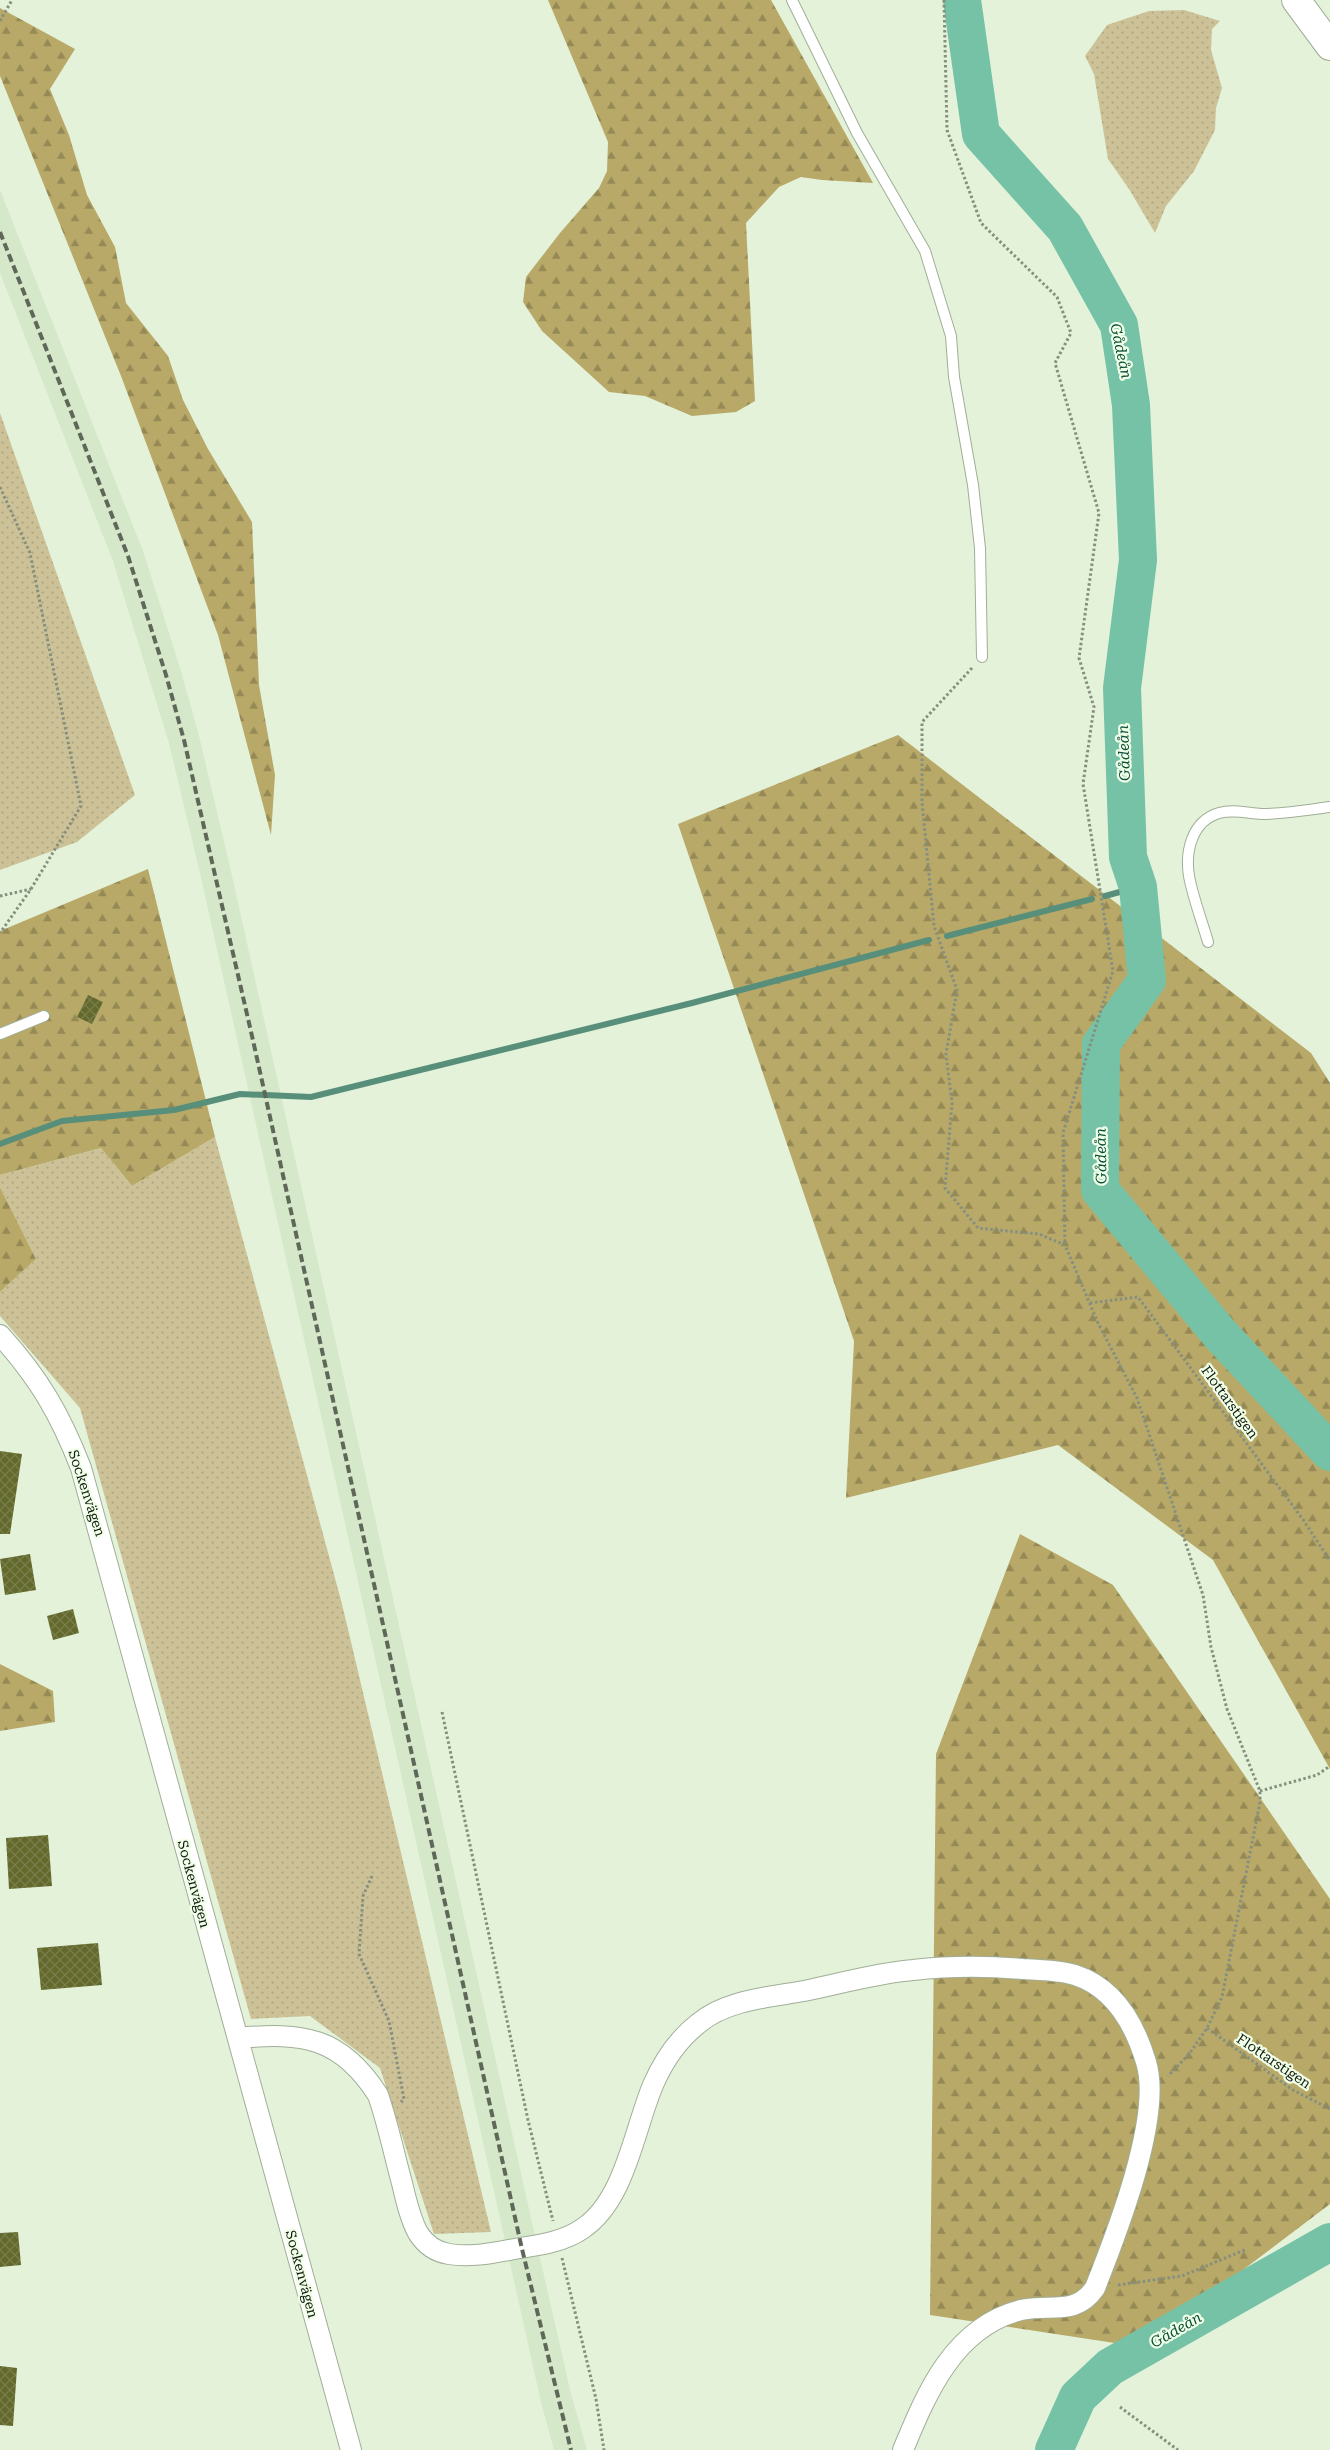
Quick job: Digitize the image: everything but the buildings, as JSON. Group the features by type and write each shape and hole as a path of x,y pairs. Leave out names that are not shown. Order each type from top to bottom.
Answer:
{"highway":[{"path":"1296,0 1330,46"}],"street":[{"name":"Sockenvägen","path":"0,1336 36,1377 55,1408 81,1468 351,2450"},
{"path":"238,2038 278,2034 324,2044 348,2059 368,2080 378,2095 409,2212 418,2232 432,2248 446,2254 469,2255 535,2246 558,2240 580,2232 592,2222 610,2198 621,2177 651,2088 660,2070 677,2044 699,2022 715,2012 748,2002 909,1970 1001,1967 1046,1970 1076,1976 1107,1992 1131,2022 1148,2070 1150,2095 1146,2128 1135,2171 1095,2288 1089,2297 1070,2307 1022,2310 976,2331 958,2347 942,2366 903,2450"}],"lane":[{"path":"792,0 853,125 925,251 951,336 954,377 973,485 980,548 982,657"},
{"path":"1208,942 1189,875 1188,851 1194,833 1207,819 1220,813 1235,811 1262,814 1330,807"},
{"path":"0,1034 44,1016"}],"path":[{"path":"0,21 12,0"},
{"path":"944,0 947,130 981,223 1057,297 1072,333 1055,363 1099,513 1078,658 1094,707 1083,784 1113,971 1063,1133 1065,1245 1090,1303 1137,1398 1203,1595 1211,1647 1227,1709 1260,1791 1260,1802 1222,1997 1207,2028 1190,2052 1150,2095"},
{"path":"0,488 30,553 81,806 31,889 0,933"},
{"path":"982,657 922,722 922,802 934,926 956,990 946,1054 952,1103 945,1188 978,1228 1039,1234 1065,1245"},
{"path":"0,896 31,889"},
{"name":"Flottarstigen","path":"1090,1303 1138,1297 1304,1521 1330,1561"},
{"path":"442,1712 528,2120 596,2399 604,2450"},
{"path":"1260,1791 1316,1775 1330,1766"},
{"path":"372,1876 363,1896 359,1954 390,2022 404,2100 384,2114"},
{"name":"Flottarstigen","path":"1207,2028 1293,2090 1330,2108"},
{"path":"1095,2288 1182,2276 1247,2249"},
{"path":"1120,2407 1178,2450"}],"shaded area":[{"path":"1184,10 1220,21 1212,29 1211,50 1222,88 1216,108 1215,130 1194,171 1166,206 1155,233 1129,189 1108,159 1094,74 1085,56 1107,25 1149,11"},
{"path":"0,190 143,551 181,671 199,736 230,867 537,2245 571,2394 587,2450 554,2450 541,2402 200,873 169,743 113,561 0,273"},
{"path":"0,413 135,795 77,842 0,870"},
{"path":"215,1137 342,1604 491,2232 434,2234 380,2068 310,2016 251,2019 80,1408 0,1316 0,1292 36,1259 0,1187 0,1175 101,1148 132,1186"}],"green space":[{"path":"548,0 771,0 873,183 801,177 779,187 746,223 755,401 736,412 692,416 645,396 609,392 542,331 523,302 526,277 560,233 599,188 607,171 608,142"},
{"path":"0,8 75,49 50,89 69,135 87,195 115,247 126,303 168,356 183,400 208,449 252,522 259,685 275,775 271,835 218,635 121,376 0,76"},
{"path":"898,735 1311,1053 1330,1083 1330,1769 1213,1560 1058,1445 846,1498 854,1341 678,824"},
{"path":"148,869 215,1137 132,1186 101,1148 0,1175 0,931"},
{"path":"0,1187 36,1259 0,1292"},
{"path":"1020,1534 1113,1585 1330,1899 1330,2204 1141,2347 930,2315 936,1754"},
{"path":"0,1664 53,1691 55,1722 0,1731"}],"waterway":[{"name":"Gådeån","path":"962,0 981,134 1065,228 1119,325 1131,405 1138,560 1122,688 1128,857 1138,887 1147,980 1101,1044 1100,1190 1220,1334 1330,1452"},
{"path":"1105,896 1138,887"},
{"path":"947,936 1092,899"},
{"path":"0,1144 62,1121 174,1110 240,1094 311,1097 692,1003 929,940"},
{"name":"Gådeån","path":"1054,2450 1078,2397 1110,2367 1330,2242"}],"railway":[{"path":"0,232 128,556 166,675 184,740 252,1036 522,2249 571,2450"}]}
